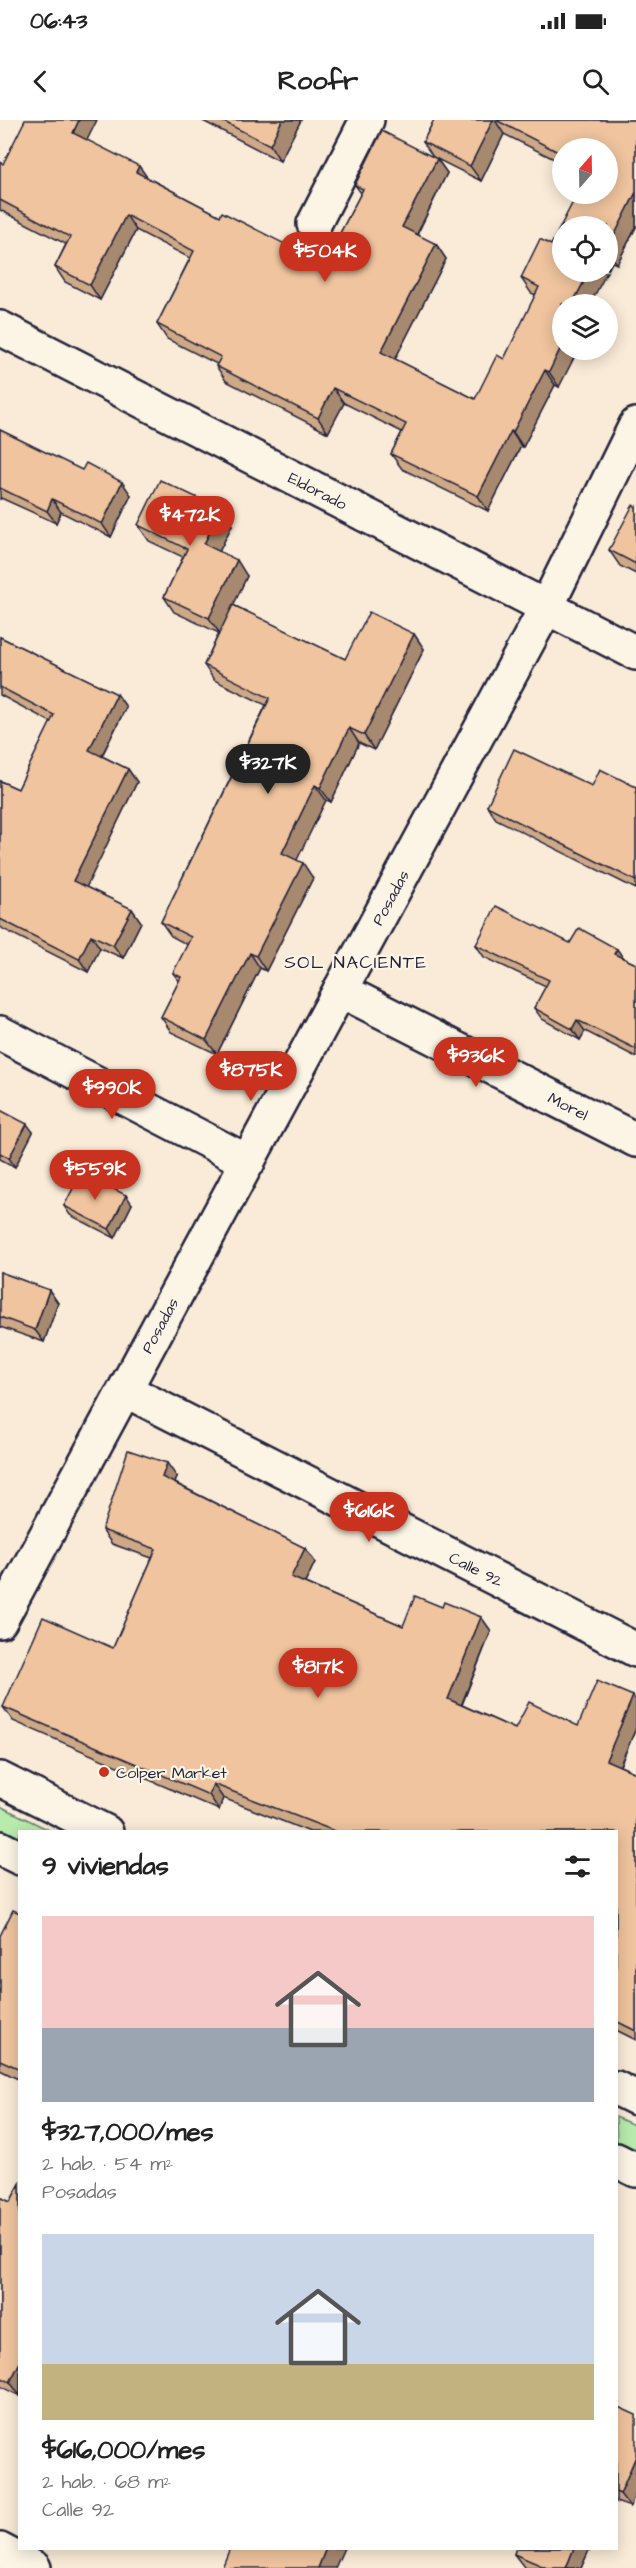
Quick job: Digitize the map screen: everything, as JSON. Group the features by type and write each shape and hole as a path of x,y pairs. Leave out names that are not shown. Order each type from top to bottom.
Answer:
{"street":[{"path":"314,224 367,120"},
{"name":"Eldorado","path":"0,328 636,653"},
{"name":"Posadas","path":"0,1621 546,608 636,425"},
{"name":"Morel","path":"340,990 636,1140"},
{"path":"0,1033 248,1162"},
{"name":"Calle 92","path":"125,1390 636,1650"},
{"path":"0,1779 101,1830"},
{"path":"0,1848 18,1857"},
{"path":"618,2089 636,2098"},
{"path":"618,2161 636,2170"}],"green space":[{"path":"0,1806 49,1830 18,1830 18,1840 0,1831"},
{"path":"618,2118 636,2126 636,2155 618,2146"}],"building":[{"path":"25,120 79,120 73,133 139,166 136,172 220,216 222,212 324,264 363,189 355,185 382,131 437,159 402,227 436,244 381,352 475,399 497,355 504,359 539,287 521,278 540,239 551,245 552,243 552,282 584,282 577,294 552,294 552,360 555,360 549,372 545,370 478,496 391,454 406,424 333,388 318,418 216,366 221,357 157,324 194,251 126,215 90,285 55,267 70,237 0,200 0,162 3,164"},
{"path":"220,120 282,120 270,145"},
{"path":"434,120 493,120 470,166 423,142"},
{"path":"496,120 636,120 636,192 618,228 618,216 566,216 572,204 618,204 618,138 552,138 552,149"},
{"path":"0,430 82,470 86,463 122,482 102,524 52,499 47,511 0,488"},
{"path":"160,480 221,509 204,544 237,560 209,618 164,597 187,549 138,525"},
{"path":"633,505 636,507 636,564 609,550"},
{"path":"233,605 345,659 369,612 414,634 364,735 349,728 320,788 315,785 282,853 303,863 256,956 250,953 206,1040 161,1017 181,977 173,973 191,937 161,922 270,698 204,665"},
{"path":"0,637 117,694 89,750 128,769 73,881 132,909 113,945 91,935 79,959 0,919 0,781 18,789 54,715 0,687"},
{"path":"514,749 592,786 600,769 636,787 636,881 487,806"},
{"path":"496,906 570,943 579,928 617,949 614,954 636,964 636,1049 577,1020 572,1029 534,1008 549,980 476,945"},
{"path":"0,1110 27,1124 9,1158 0,1153"},
{"path":"81,1173 126,1195 109,1229 64,1206"},
{"path":"0,1272 49,1290 35,1330 0,1317"},
{"path":"128,1450 167,1463 162,1477 305,1548 291,1577 403,1626 415,1596 442,1607 444,1602 481,1617 448,1699 515,1729 529,1702 578,1726 597,1681 633,1696 606,1760 636,1773 636,2031 618,2022 618,1830 332,1830 213,1784 209,1795 3,1707 43,1617 113,1648 156,1549 102,1530"},
{"path":"13,1910 18,1912 18,2068 0,2060 0,1936"},
{"path":"18,2188 18,2366 10,2382 0,2377 0,2197 10,2202"},
{"path":"618,2407 636,2415 636,2456 620,2494 618,2493"},
{"path":"229,2550 325,2550 318,2568 222,2568"},
{"path":"515,2550 573,2550 566,2568 547,2568 514,2554"}],"place":[{"name":"Colper Market","path":"104,1772"}],"district":[{"name":"SOL NACIENTE","path":"356,962"}]}
